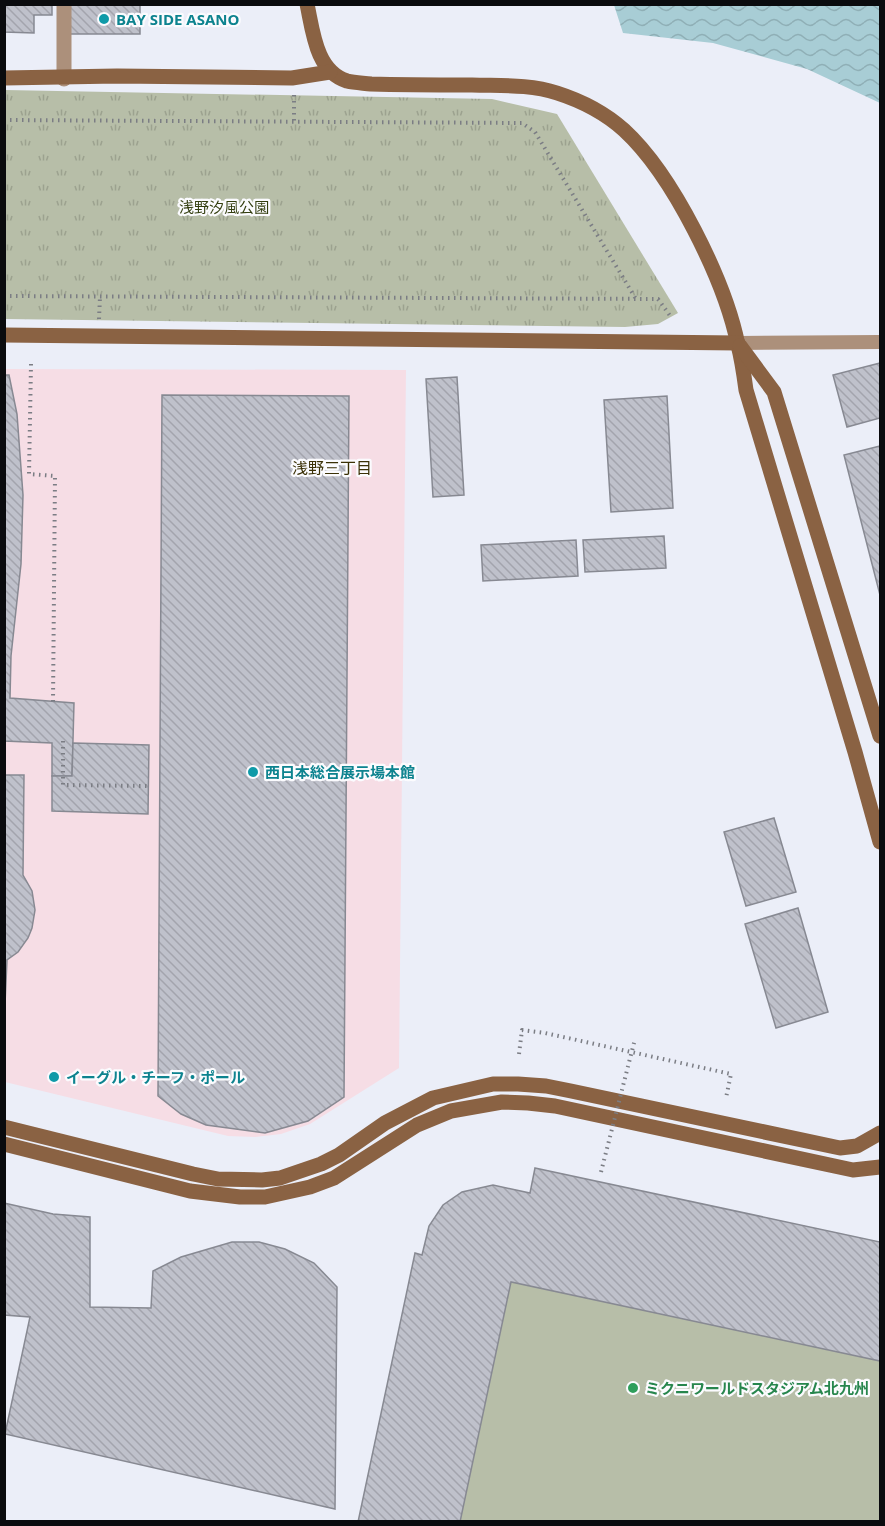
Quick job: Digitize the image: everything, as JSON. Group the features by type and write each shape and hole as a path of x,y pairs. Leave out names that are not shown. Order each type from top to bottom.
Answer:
{"street":[{"path":"63,79 64,4"},
{"path":"307,4 321,59 330,72 347,81 371,84 520,86 555,92 584,102 605,115 625,131 651,160 704,250 721,291 738,344 746,390 852,741 880,842"},
{"path":"4,78 63,79 117,76 292,78 330,72"},
{"path":"4,335 738,344"},
{"path":"738,344 774,392 880,736"},
{"path":"4,1127 193,1174 241,1180 280,1178 300,1172 339,1155 385,1123 434,1098 493,1084 546,1086 840,1148 857,1146 880,1133"},
{"path":"4,1144 190,1191 240,1197 264,1197 310,1187 334,1178 417,1125 451,1111 511,1102 555,1106 853,1170 880,1167"}],"lane":[{"path":"738,344 880,342"}],"path":[{"path":"294,94 294,122"},
{"path":"4,120 522,123 535,132 636,299"},
{"path":"4,296 658,299 671,317"},
{"path":"99,320 100,297"},
{"path":"31,364 29,474 55,476 53,702"},
{"path":"63,741 63,785 147,786"},
{"path":"519,1054 522,1030 545,1033 731,1074 726,1098"},
{"path":"601,1172 635,1039"}],"shaded area":[{"path":"5,369 406,370 399,1068 310,1124 281,1134 255,1137 228,1136 5,1082"}],"green space":[{"name":"浅野汐風公園","path":"5,90 492,99 557,114 678,313 658,324 625,327 5,319"},
{"name":"ミクニワールドスタジアム北九州","path":"535,1168 880,1242 880,1521 358,1522 415,1253 422,1255 429,1226 443,1205 462,1192 493,1185 530,1193"}],"water":[{"path":"614,5 880,5 880,103 807,69 713,43 623,33"}],"building":[{"path":"4,4 52,4 52,15 34,15 34,33 4,32"},
{"name":"BAY SIDE ASANO","path":"68,4 140,4 140,34 68,34"},
{"path":"880,363 880,418 847,427 833,375"},
{"path":"4,375 9,375 17,414 23,495 21,564 11,656 10,698 74,703 72,776 52,776 52,743 4,741"},
{"path":"457,377 464,495 433,497 426,379"},
{"name":"西日本総合展示場本館","path":"162,395 349,396 344,1097 308,1121 265,1133 206,1125 181,1114 158,1096"},
{"path":"667,396 673,508 611,512 604,400"},
{"path":"880,446 880,595 844,455"},
{"path":"664,536 666,568 585,572 583,540"},
{"path":"576,540 578,576 483,581 481,545"},
{"path":"73,743 149,745 148,814 52,811 52,776 72,776"},
{"path":"4,775 24,775 23,875 32,891 35,910 28,938 18,952 7,960 4,1026"},
{"path":"774,818 796,892 746,906 724,832"},
{"path":"798,908 828,1012 776,1028 745,924"},
{"path":"535,1168 880,1242 880,1361 511,1282 460,1522 358,1522 415,1253 422,1255 429,1226 443,1205 462,1192 493,1185 530,1193"},
{"path":"4,1203 53,1214 90,1217 90,1307 151,1308 153,1271 181,1257 232,1242 259,1242 285,1249 314,1263 337,1287 335,1509 5,1434 30,1317 4,1315"}],"place":[{"name":"BAY SIDE ASANO","path":"104,19"},
{"name":"西日本総合展示場本館","path":"253,772"},
{"name":"イーグル・チーフ・ポール","path":"54,1077"},
{"name":"ミクニワールドスタジアム北九州","path":"633,1388"}],"district":[{"name":"浅野三丁目","path":"332,468"}]}
